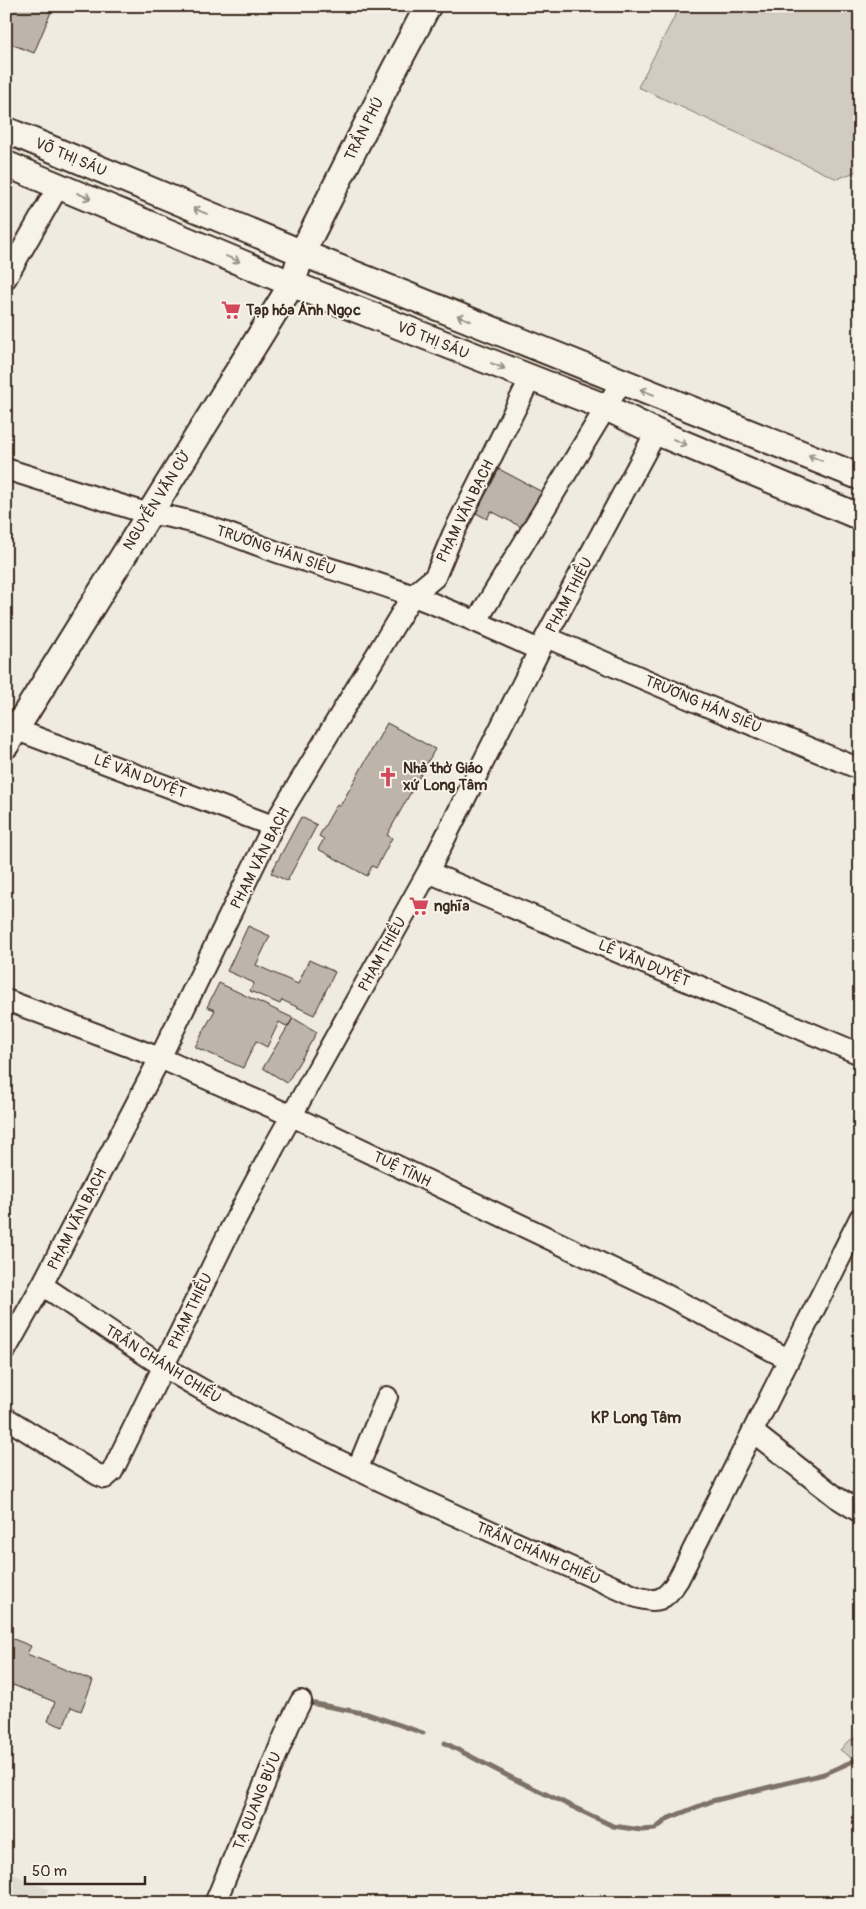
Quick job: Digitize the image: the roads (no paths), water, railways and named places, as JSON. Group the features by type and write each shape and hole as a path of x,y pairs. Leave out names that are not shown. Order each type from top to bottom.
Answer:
{"main road":[{"name":"TRẦN PHÚ","path":"302,253 428,6"},
{"name":"VÕ THỊ SÁU","path":"6,130 302,253 860,477"},
{"name":"VÕ THỊ SÁU","path":"6,164 292,284 605,407 656,432 860,517"},
{"name":"NGUYỄN VĂN CỪ","path":"9,734 292,284 302,253"}],"street":[{"path":"6,278 59,185"},
{"name":"PHẠM VĂN BẠCH","path":"6,1348 42,1285 160,1058 273,826 412,596 434,577 453,534 530,379"},
{"path":"476,622 622,381"},
{"name":"PHẠM THIỀU","path":"6,1418 98,1475 105,1478 108,1477 231,1228 428,872 543,644 656,432"},
{"name":"TRƯƠNG HÁN SIÊU","path":"6,468 149,514 173,516 196,523 412,596 476,622 543,644 702,704 860,769"},
{"name":"LÊ VĂN DUYỆT","path":"9,734 273,826"},
{"name":"LÊ VĂN DUYỆT","path":"428,872 860,1054"},
{"name":"TUỆ TĨNH","path":"6,1000 160,1058 292,1116 657,1290 788,1358"},
{"name":"TRẦN CHÁNH CHIẾU","path":"42,1285 164,1366 217,1398 357,1470 634,1596 646,1600 657,1600 666,1597 678,1580 860,1218"},
{"path":"357,1470 387,1397"},
{"path":"753,1432 836,1497 860,1512"},
{"name":"TẠ QUANG BỬU","path":"215,1903 288,1725 301,1701"}],"waterway":[{"path":"305,1702 368,1714 423,1733"},
{"path":"445,1743 512,1778 613,1826 641,1830 655,1829 669,1818 712,1801 824,1774 860,1758"}],"place":[{"name":"Tạp hóa Ánh Ngọc","path":"231,310"},
{"name":"Nhà thờ Giáo xứ Long Tâm","path":"388,777"},
{"name":"nghĩa","path":"419,906"}],"district":[{"name":"KP Long Tâm","path":"636,1417"}]}
